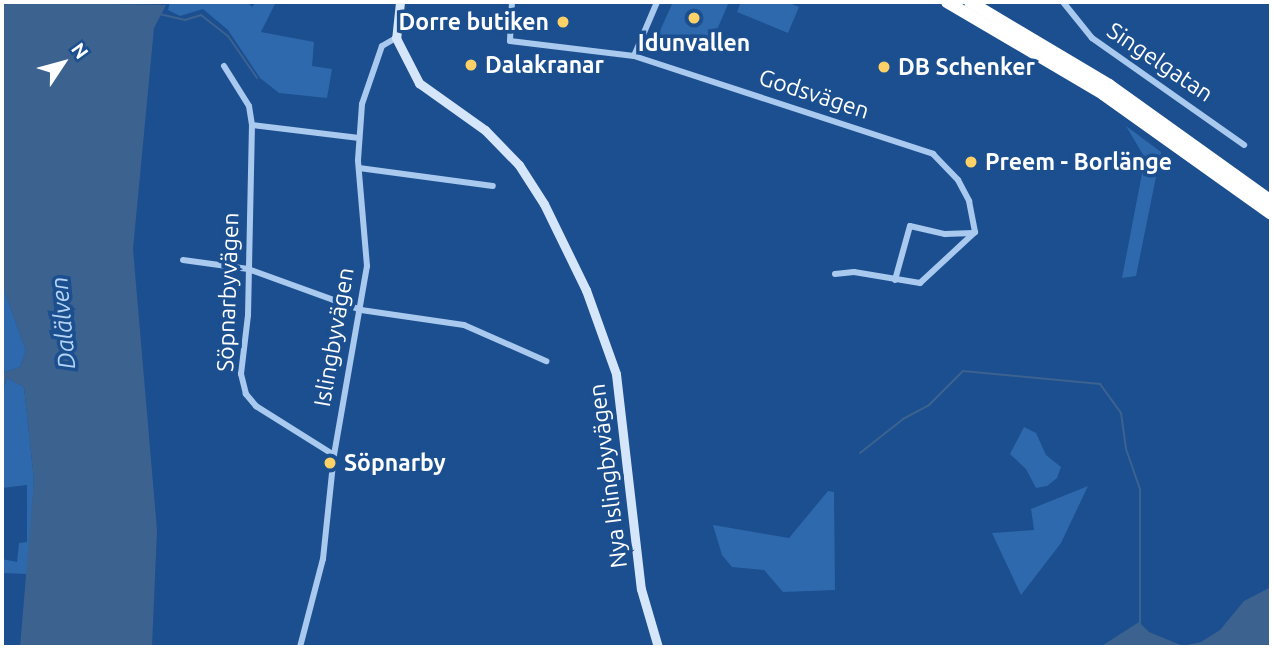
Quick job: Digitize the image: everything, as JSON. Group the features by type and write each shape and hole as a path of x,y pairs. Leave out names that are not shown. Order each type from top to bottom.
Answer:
{"highway":[{"path":"947,2 1103,94 1271,214"},
{"path":"970,2 1109,85 1271,201"}],"street":[{"path":"396,38 400,2"},
{"name":"Godsvägen","path":"512,2 510,41 634,56 933,154 958,180 970,201 975,232"},
{"path":"634,56 657,2"},
{"name":"Singelgatan","path":"1063,2 1093,38 1244,145"},
{"name":"Islingbyvägen","path":"300,647 323,559 334,455 367,266 359,168 362,104 382,46 396,38"},
{"name":"Nya Islingbyvägen","path":"396,38 419,83 485,130 519,165 544,204 578,269 616,374 641,589 658,647"},
{"name":"Söpnarbyvägen","path":"224,66 249,106 252,125 248,269 241,374 246,394 256,406 334,455"},
{"path":"252,125 359,138"},
{"path":"359,168 494,186"},
{"path":"895,280 910,226 945,234 975,232"},
{"path":"835,274 854,272 913,284 925,281 975,232"},
{"path":"183,260 248,269 361,310 464,326 546,361"}],"shaded area":[{"path":"170,2 247,2 252,7 256,2 276,2 261,32 314,42 312,66 332,69 327,98 279,93 260,78 228,30 203,9 180,16 168,10"},
{"name":"Idunvallen","path":"673,2 729,2 706,55 658,35"},
{"path":"741,2 787,2 799,7 788,33 737,12"},
{"path":"1126,126 1161,152 1136,276 1122,278 1145,158"},
{"path":"2,284 26,351 20,367 2,373"},
{"path":"7,378 24,387 34,480 28,574 2,573 2,559 17,562 19,543 27,542 27,485 2,488 2,394"},
{"path":"1024,427 1036,433 1046,455 1061,467 1057,478 1047,486 1036,488 1026,469 1010,454"},
{"path":"1088,486 1061,543 1021,595 992,533 1034,530 1031,509"},
{"path":"828,491 834,492 835,590 783,592 764,570 732,567 722,555 713,525 789,538"}],"water":[{"name":"Dalälven","path":"2,2 166,5 154,28 133,249 157,530 152,647 20,647 34,480 24,387 7,378 2,394 2,373 20,367 26,351 2,284"},
{"path":"1271,587 1271,647 1100,647 1139,622 1149,632 1183,646 1201,642 1220,630 1244,601"}],"waterway":[{"path":"159,14 185,20 201,15 228,36 257,78"},
{"path":"860,453 903,419 929,405 963,371 1100,384 1121,413 1126,449 1140,489 1140,623"}],"place":[{"name":"Idunvallen","path":"694,18"},
{"name":"Dorre butiken","path":"563,22"},
{"name":"Dalakranar","path":"471,65"},
{"name":"DB Schenker","path":"884,67"},
{"name":"Preem - Borlänge","path":"971,162"},
{"name":"Söpnarby","path":"330,463"}]}
